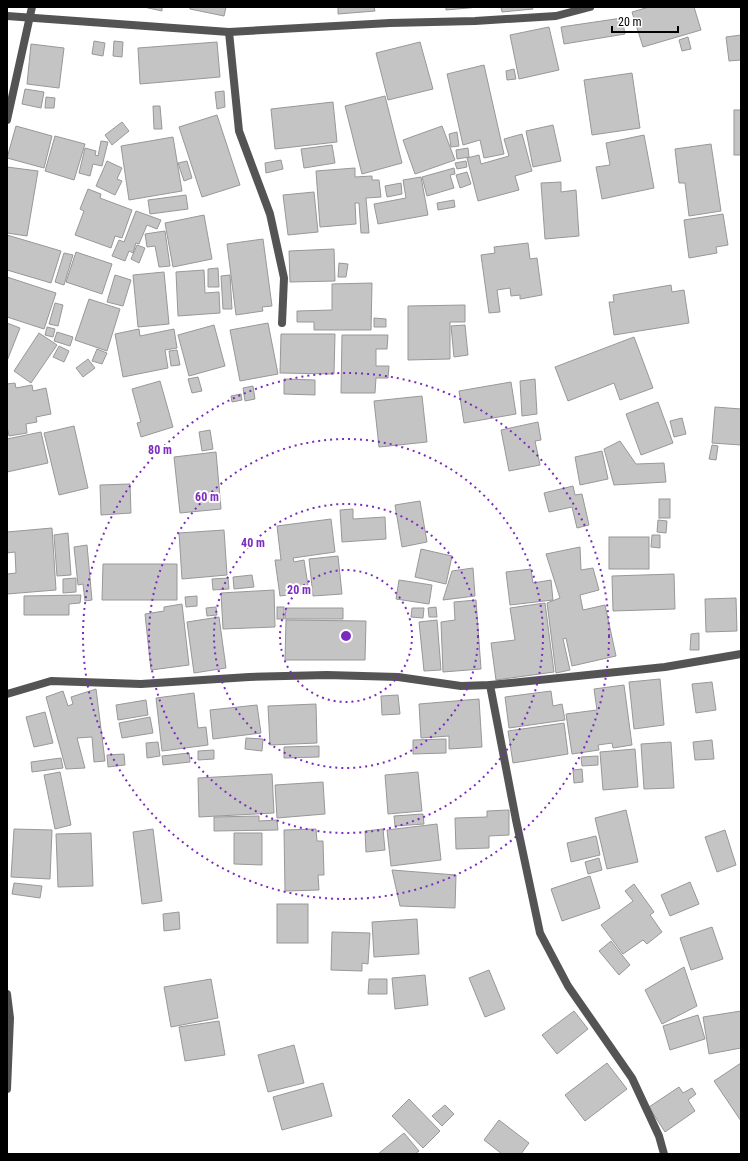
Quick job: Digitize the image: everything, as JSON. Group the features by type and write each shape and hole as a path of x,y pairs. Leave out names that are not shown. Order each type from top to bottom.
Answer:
{"street":[{"path":"7,120 32,7"},
{"path":"7,16 229,32 556,16 590,7"},
{"path":"229,32 239,131 270,214 284,278 282,324"},
{"path":"7,694 51,681 141,684 249,677 320,675 398,677 461,686 490,685 665,667 741,654"},
{"path":"490,685 516,820 540,932 568,986 632,1078 659,1136 664,1154"},
{"path":"7,994 10,1018 7,1089"}],"building":[{"path":"144,7 162,7 162,11"},
{"path":"190,7 226,7 224,16 190,9"},
{"path":"338,7 374,7 375,11 338,14"},
{"path":"446,7 479,7 446,10"},
{"path":"501,7 532,7 533,9 502,12"},
{"path":"649,7 694,7 701,30 643,47 632,12"},
{"path":"622,18 625,34 564,44 561,27"},
{"path":"549,27 559,70 519,79 510,35"},
{"path":"741,35 741,60 729,61 726,37"},
{"path":"688,37 691,49 682,51 679,40"},
{"path":"94,41 105,43 103,56 92,54"},
{"path":"114,41 123,42 122,57 113,56"},
{"path":"217,42 220,77 140,84 138,48"},
{"path":"420,42 433,89 388,100 376,53"},
{"path":"31,44 64,48 59,88 27,84"},
{"path":"484,65 504,154 484,158 480,140 463,145 447,74"},
{"path":"514,69 516,79 507,80 506,71"},
{"path":"632,73 640,128 592,135 584,80"},
{"path":"25,89 44,92 41,108 22,104"},
{"path":"224,91 225,107 217,109 215,92"},
{"path":"385,96 402,163 362,174 345,106"},
{"path":"46,97 55,98 54,108 45,108"},
{"path":"333,102 337,142 275,149 271,109"},
{"path":"153,106 160,106 162,129 154,129"},
{"path":"734,110 741,110 741,155 734,155"},
{"path":"217,115 240,185 202,197 179,127"},
{"path":"122,122 129,131 112,145 105,135"},
{"path":"553,125 561,161 533,167 526,131"},
{"path":"16,126 52,136 44,168 7,158"},
{"path":"442,126 455,160 415,174 403,140"},
{"path":"457,132 459,146 451,147 449,134"},
{"path":"522,134 532,171 515,176 519,190 478,201 467,158 479,155 481,164 509,156 504,139"},
{"path":"644,135 654,188 602,199 596,167 610,165 606,143"},
{"path":"55,136 85,144 74,180 45,171"},
{"path":"173,137 182,191 129,200 121,146"},
{"path":"101,141 108,142 102,166 93,164 90,176 79,173 85,148 96,151 95,155 98,156"},
{"path":"711,144 721,211 689,216 685,183 679,183 675,149"},
{"path":"332,145 335,163 304,168 301,149"},
{"path":"468,148 469,157 457,159 456,150"},
{"path":"281,160 283,169 266,173 265,163"},
{"path":"107,161 122,168 117,179 122,181 115,195 96,186"},
{"path":"187,161 192,178 184,181 178,163"},
{"path":"466,161 467,167 457,169 455,163"},
{"path":"7,167 38,171 27,236 7,233"},
{"path":"355,168 355,177 372,176 372,180 379,180 381,197 366,198 369,233 361,233 359,203 355,203 356,224 320,227 316,171"},
{"path":"454,168 455,174 450,175 454,188 427,196 422,177"},
{"path":"467,172 471,184 460,188 456,175"},
{"path":"421,177 428,215 378,224 374,204 406,198 403,180"},
{"path":"561,182 561,192 576,190 579,236 545,239 541,183"},
{"path":"401,183 402,194 387,197 385,186"},
{"path":"88,189 101,194 100,198 132,210 122,238 115,236 111,248 75,235 84,211 80,209"},
{"path":"314,192 318,232 288,235 283,195"},
{"path":"186,195 188,209 150,214 148,200"},
{"path":"454,200 455,207 438,210 437,203"},
{"path":"136,211 161,220 157,229 147,225 139,244 136,243 133,253 129,251 125,261 112,256 119,240 124,242"},
{"path":"723,214 728,245 716,247 717,253 689,258 684,220"},
{"path":"204,215 212,259 173,267 165,223"},
{"path":"165,231 170,266 159,267 155,246 147,247 145,234"},
{"path":"7,235 61,251 51,283 7,270"},
{"path":"263,239 272,306 262,307 263,311 236,315 227,244"},
{"path":"528,243 530,259 537,258 542,295 520,299 520,295 511,296 510,288 497,290 500,312 489,313 481,255 495,253 494,247"},
{"path":"137,245 145,248 139,263 131,259"},
{"path":"334,249 335,281 290,282 289,251"},
{"path":"76,252 112,264 102,294 66,282"},
{"path":"64,253 73,255 64,285 55,282"},
{"path":"339,263 348,264 346,277 338,277"},
{"path":"218,268 219,287 208,287 208,269"},
{"path":"204,270 205,293 219,292 220,313 178,316 176,272"},
{"path":"164,272 169,324 138,327 133,275"},
{"path":"115,275 131,280 123,306 107,302"},
{"path":"230,275 232,309 223,309 221,276"},
{"path":"7,277 56,293 44,329 7,317"},
{"path":"372,283 371,330 314,330 314,322 297,322 297,311 332,310 332,284"},
{"path":"671,285 672,292 684,290 689,323 614,335 609,302 614,302 613,295"},
{"path":"89,299 120,309 107,351 75,340"},
{"path":"55,303 63,305 58,326 49,324"},
{"path":"465,305 465,322 450,322 450,359 408,360 408,306"},
{"path":"374,318 386,319 386,327 374,327"},
{"path":"7,323 20,328 7,361"},
{"path":"268,323 278,374 240,381 230,330"},
{"path":"214,325 225,366 189,376 178,335"},
{"path":"465,325 468,355 454,357 451,326"},
{"path":"47,327 55,329 53,337 45,335"},
{"path":"139,329 140,336 174,329 177,348 165,350 168,368 123,377 115,334"},
{"path":"57,332 73,337 70,346 54,341"},
{"path":"39,333 57,345 31,383 14,371"},
{"path":"281,334 335,334 334,374 280,373"},
{"path":"342,335 388,335 387,349 376,349 376,366 389,366 388,378 376,378 375,393 341,393"},
{"path":"634,337 653,388 620,400 614,383 568,401 555,367"},
{"path":"59,346 69,351 64,362 53,357"},
{"path":"97,349 107,353 102,364 92,361"},
{"path":"177,350 180,365 171,366 169,351"},
{"path":"88,359 95,368 83,377 76,368"},
{"path":"198,377 202,391 192,393 188,379"},
{"path":"284,379 315,380 315,395 284,394"},
{"path":"535,379 537,414 522,416 520,381"},
{"path":"160,381 173,427 141,437 137,423 141,422 132,389"},
{"path":"511,382 516,414 464,423 459,391"},
{"path":"15,383 16,388 32,385 33,391 46,388 51,414 36,417 37,422 26,424 27,433 9,436 7,427 7,384"},
{"path":"253,386 255,399 245,401 243,388"},
{"path":"241,394 242,400 232,402 231,396"},
{"path":"422,396 427,442 379,447 374,401"},
{"path":"658,402 673,443 641,455 626,414"},
{"path":"715,407 741,409 741,445 712,443"},
{"path":"682,418 686,434 674,437 670,421"},
{"path":"538,422 541,440 535,441 540,465 509,471 501,430"},
{"path":"74,426 88,488 59,495 44,433"},
{"path":"210,430 213,449 202,451 199,432"},
{"path":"41,432 48,463 7,472 7,439"},
{"path":"620,441 636,464 664,463 666,482 614,485 604,449"},
{"path":"712,445 718,446 716,460 709,459"},
{"path":"602,451 608,479 580,485 575,457"},
{"path":"216,452 221,509 180,513 174,457"},
{"path":"130,484 131,513 101,515 100,485"},
{"path":"573,486 575,495 582,494 589,525 577,528 572,507 549,512 544,493"},
{"path":"659,499 670,499 670,518 659,518"},
{"path":"420,501 427,542 402,547 395,505"},
{"path":"353,509 353,519 385,517 386,539 342,542 340,510"},
{"path":"331,519 335,552 293,558 294,562 304,560 309,592 280,596 275,560 281,560 277,526"},
{"path":"658,520 667,521 666,533 657,532"},
{"path":"52,528 56,590 7,594 7,574 16,573 15,552 7,553 7,532"},
{"path":"224,530 227,575 182,579 179,533"},
{"path":"68,533 71,575 57,576 54,535"},
{"path":"652,535 660,535 660,548 651,547"},
{"path":"609,537 649,537 649,569 609,569"},
{"path":"87,545 92,600 85,601 83,584 78,585 74,547"},
{"path":"580,547 581,570 593,568 599,590 580,595 583,610 605,605 616,656 572,666 566,638 563,639 570,670 556,673 547,603 560,598 546,554"},
{"path":"421,549 452,556 446,584 415,577"},
{"path":"338,556 342,594 313,596 309,559"},
{"path":"103,564 177,564 177,600 102,600"},
{"path":"473,568 475,596 443,600 452,571"},
{"path":"531,569 533,583 551,580 553,600 510,605 506,572"},
{"path":"674,574 675,609 613,611 612,576"},
{"path":"252,575 254,587 234,589 233,577"},
{"path":"76,578 76,592 63,593 63,579"},
{"path":"228,578 229,589 213,590 212,579"},
{"path":"399,580 432,585 429,604 396,599"},
{"path":"274,590 275,627 223,629 221,593"},
{"path":"81,595 80,603 69,604 69,615 24,615 24,596"},
{"path":"197,596 197,606 186,607 185,597"},
{"path":"736,598 737,631 706,632 705,599"},
{"path":"476,600 481,669 443,672 441,622 455,620 454,602"},
{"path":"545,603 554,672 496,680 491,643 515,640 510,608"},
{"path":"182,604 189,665 151,670 145,614 164,611 164,607"},
{"path":"216,607 217,615 207,616 206,608"},
{"path":"277,607 284,607 284,619 277,619"},
{"path":"436,607 437,617 429,617 428,608"},
{"path":"286,608 343,608 343,619 285,619"},
{"path":"412,608 424,608 423,618 411,617"},
{"path":"219,617 226,668 194,673 187,622"},
{"path":"286,620 366,621 365,660 285,660"},
{"path":"437,620 441,670 424,671 419,622"},
{"path":"699,633 699,650 690,650 691,634"},
{"path":"660,679 664,725 634,729 629,682"},
{"path":"712,682 716,710 696,713 692,684"},
{"path":"624,685 632,745 613,748 612,743 598,745 599,750 572,754 566,714 597,710 594,689"},
{"path":"96,689 105,761 94,762 92,737 77,738 85,768 66,769 46,697 63,691 68,706 73,704 71,697"},
{"path":"551,691 553,706 562,704 565,720 509,728 505,697"},
{"path":"194,693 198,728 206,727 208,745 162,751 156,698"},
{"path":"398,695 400,714 382,715 381,696"},
{"path":"479,699 482,747 449,749 449,736 421,738 419,704"},
{"path":"146,700 148,715 118,720 116,705"},
{"path":"316,704 317,743 270,745 268,706"},
{"path":"257,705 261,733 213,739 210,710"},
{"path":"45,712 53,743 34,747 26,717"},
{"path":"150,717 153,733 122,738 119,723"},
{"path":"564,723 568,754 513,763 508,731"},
{"path":"246,738 263,739 262,751 245,749"},
{"path":"446,739 446,753 413,754 413,740"},
{"path":"712,740 714,759 695,760 693,742"},
{"path":"158,742 160,756 147,758 146,743"},
{"path":"671,742 674,788 644,789 641,744"},
{"path":"319,746 319,757 284,758 284,747"},
{"path":"635,749 638,787 603,790 600,752"},
{"path":"214,750 214,759 198,760 198,751"},
{"path":"189,753 190,762 163,765 162,756"},
{"path":"124,754 125,765 108,767 107,755"},
{"path":"598,756 598,765 582,766 581,757"},
{"path":"61,758 63,768 32,772 31,762"},
{"path":"582,769 583,782 574,783 573,770"},
{"path":"60,772 71,825 55,829 44,775"},
{"path":"418,772 422,811 388,814 385,775"},
{"path":"272,774 274,813 199,817 198,778"},
{"path":"323,782 325,814 277,818 275,785"},
{"path":"509,810 509,835 489,836 489,848 456,849 455,818 487,817 487,811"},
{"path":"626,810 638,862 607,869 595,818"},
{"path":"423,814 424,824 395,826 394,816"},
{"path":"259,816 259,821 277,820 278,830 214,831 214,817"},
{"path":"437,824 441,860 391,866 387,830"},
{"path":"14,829 52,830 50,879 11,877"},
{"path":"153,829 162,901 142,904 133,832"},
{"path":"316,829 317,841 323,841 324,875 318,875 319,890 285,891 284,830"},
{"path":"383,829 385,850 366,852 365,831"},
{"path":"725,830 736,865 717,872 705,837"},
{"path":"91,833 93,886 58,887 56,834"},
{"path":"234,833 262,833 262,865 234,864"},
{"path":"596,836 600,855 571,862 567,843"},
{"path":"599,858 602,870 588,874 585,862"},
{"path":"392,870 456,875 455,908 400,906"},
{"path":"590,876 600,908 562,921 551,889"},
{"path":"690,882 699,904 670,916 661,895"},
{"path":"14,883 42,886 40,898 12,894"},
{"path":"634,884 654,912 650,915 662,932 647,944 643,940 623,954 601,925 633,901 625,891"},
{"path":"277,904 308,904 308,943 277,943"},
{"path":"179,912 180,929 164,931 163,914"},
{"path":"417,919 419,954 374,957 372,922"},
{"path":"712,927 723,959 691,970 680,938"},
{"path":"332,932 370,933 368,964 362,963 362,971 331,970"},
{"path":"611,941 630,965 619,975 599,951"},
{"path":"684,967 697,1006 662,1024 645,990"},
{"path":"489,970 505,1009 485,1017 469,978"},
{"path":"425,975 428,1005 395,1009 392,978"},
{"path":"211,979 218,1018 171,1027 164,987"},
{"path":"369,979 387,979 387,994 368,994"},
{"path":"574,1011 588,1029 557,1054 542,1035"},
{"path":"741,1011 741,1048 709,1054 703,1017"},
{"path":"698,1015 705,1039 670,1050 663,1026"},
{"path":"219,1021 225,1055 185,1061 179,1027"},
{"path":"294,1045 304,1083 268,1092 258,1055"},
{"path":"607,1063 627,1089 585,1121 565,1095"},
{"path":"741,1063 741,1121 714,1081"},
{"path":"323,1083 332,1116 282,1130 273,1097"},
{"path":"679,1087 683,1093 692,1088 696,1094 688,1100 695,1111 665,1132 649,1107"},
{"path":"409,1099 440,1131 423,1148 392,1116"},
{"path":"445,1105 454,1114 442,1126 432,1116"},
{"path":"499,1120 529,1143 521,1154 502,1154 484,1140"},
{"path":"404,1133 419,1151 415,1154 378,1154"}]}
